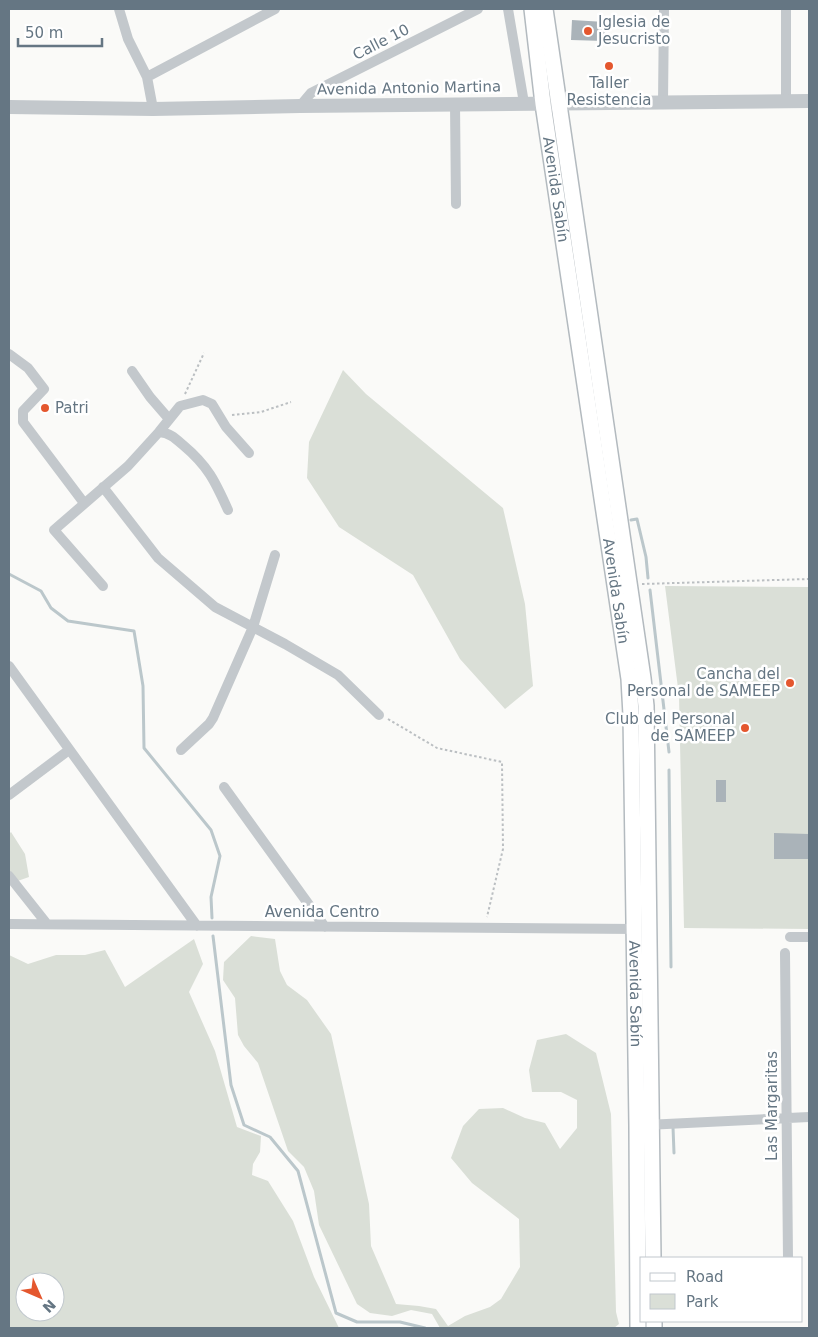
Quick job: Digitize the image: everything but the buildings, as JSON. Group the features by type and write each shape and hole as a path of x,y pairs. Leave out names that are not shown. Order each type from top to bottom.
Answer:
{"main road":[{"name":"Avenida Sabín","path":"532,9 543,104 629,679 635,929 653,1257"},
{"name":"Avenida Sabín","path":"545,9 646,706 645,1125 640,1257"},
{"name":"Avenida Sabín","path":"638,1328 640,1270"}],"street":[{"path":"119,9 128,39 147,77 153,109"},
{"path":"147,77 275,9"},
{"name":"Calle 10","path":"300,106 311,93 478,9"},
{"path":"508,9 524,103"},
{"path":"663,102 664,9"},
{"path":"786,9 786,101"},
{"name":"Avenida Antonio Martina","path":"9,107 153,109 809,101"},
{"path":"455,104 456,204"},
{"path":"9,354 28,368 44,389 24,410 23,422 84,503"},
{"path":"132,371 150,397 169,419"},
{"path":"103,586 54,530 128,466 160,432 180,406 203,400 212,404 226,427 249,453"},
{"path":"160,432 169,433 200,459 216,483 228,510"},
{"path":"103,487 158,558 214,607 285,644 338,675 379,715"},
{"path":"181,750 209,724 253,627 274,555"},
{"path":"9,666 197,926"},
{"path":"9,795 69,750"},
{"path":"224,787 325,927"},
{"path":"9,876 47,924"},
{"name":"Avenida Centro","path":"9,924 635,929"},
{"path":"790,937 809,937"},
{"name":"Las Margaritas","path":"785,953 788,1257"},
{"path":"645,1125 809,1117"}],"path":[{"path":"180,406 204,353"},
{"path":"220,417 261,412 291,402"},
{"path":"629,585 809,579"},
{"path":"379,715 437,748 502,762 503,849 485,928"}],"green space":[{"path":"343,370 366,394 503,508 525,604 533,686 505,709 460,659 413,575 339,527 307,478 309,442"},
{"name":"Club del Personal de SAMEEP","path":"665,586 809,587 809,929 684,928 679,696"},
{"path":"11,832 25,854 29,877 9,884 9,834"},
{"path":"251,936 275,939 280,971 287,985 307,1000 331,1034 369,1204 371,1246 396,1304 436,1309 448,1326 465,1316 490,1307 501,1299 520,1267 519,1219 472,1183 451,1158 463,1126 479,1109 503,1108 525,1118 545,1123 560,1149 577,1128 577,1100 561,1092 532,1092 529,1070 537,1040 566,1034 596,1053 611,1114 616,1312 619,1324 614,1328 440,1328 432,1314 411,1310 392,1316 370,1313 357,1304 319,1225 314,1191 304,1167 288,1151 258,1063 244,1046 238,1035 235,998 223,980 224,962"},
{"path":"194,939 203,964 189,992 215,1051 237,1127 261,1136 260,1152 253,1164 252,1175 268,1181 293,1221 314,1277 339,1328 9,1328 9,955 28,964 56,955 85,955 105,950 125,987"}],"waterway":[{"path":"631,520 637,519 646,557 648,578"},
{"path":"9,574 41,591 51,608 68,621 134,631 143,686 144,748 211,830 220,856 211,897 212,918"},
{"path":"650,590 669,752"},
{"path":"669,770 671,967"},
{"path":"213,936 231,1085 244,1125 270,1137 298,1171 336,1313 357,1322 400,1322 425,1328"},
{"path":"673,1127 674,1153"}],"place":[{"name":"Iglesia de Jesucristo","path":"588,31"},
{"name":"Taller Resistencia","path":"609,66"},
{"name":"Patri","path":"45,408"},
{"name":"Cancha del Personal de SAMEEP","path":"790,683"},
{"name":"Club del Personal de SAMEEP","path":"745,728"}]}
